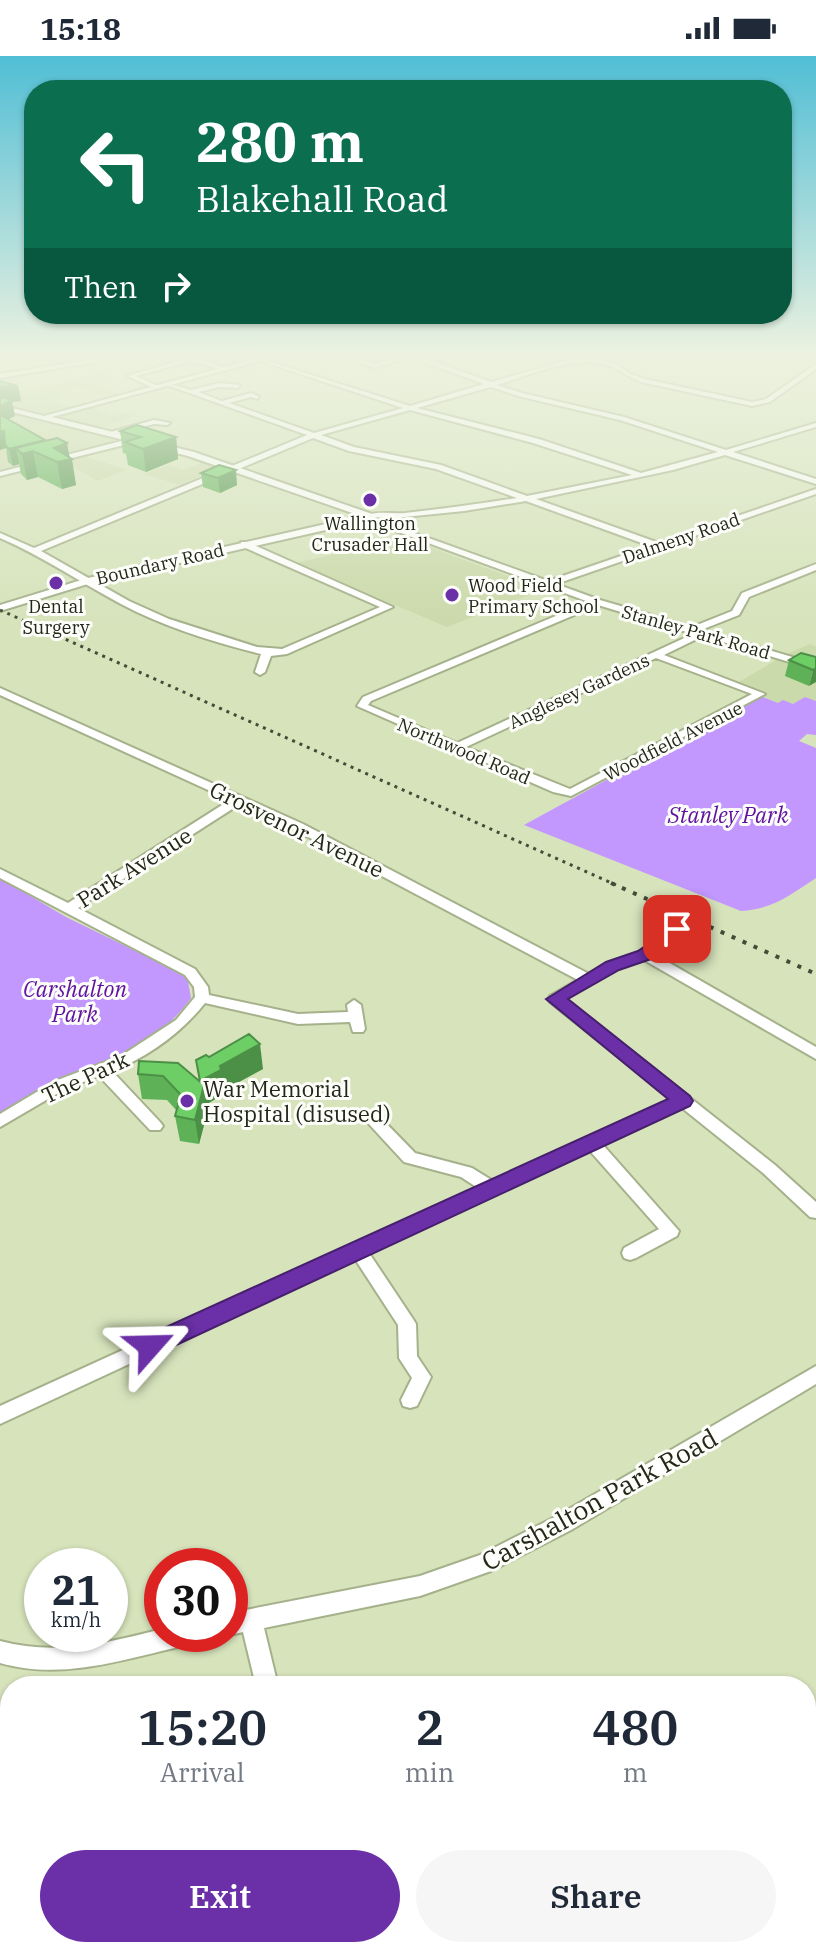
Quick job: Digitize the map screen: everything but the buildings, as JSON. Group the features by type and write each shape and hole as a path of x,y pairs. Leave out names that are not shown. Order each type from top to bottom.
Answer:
{"main road":[{"name":"Stanley Park Road","path":"156,445 232,467 331,501 364,516"},
{"name":"Boundary Road","path":"5,606 88,581 364,516"}],"street":[{"path":"0,474 115,445"},
{"path":"36,550 289,445"},
{"path":"339,445 430,464 659,546"},
{"path":"548,445 643,475"},
{"path":"703,445 816,482"},
{"name":"Boundary Road","path":"364,516 394,516 526,499 643,475 754,445"},
{"name":"Dalmeny Road","path":"546,585 816,491"},
{"name":"Stanley Park Road","path":"364,516 546,585 695,633 816,667"},
{"path":"0,535 36,550 164,620 267,652 284,652 388,607 244,544"},
{"name":"Anglesey Gardens","path":"457,747 656,655 736,613 745,595 816,567"},
{"name":"Northwood Road","path":"571,793 557,790 365,710 362,704 597,602"},
{"path":"260,672 267,652"},
{"name":"Woodfield Avenue","path":"571,793 755,700 760,694 656,655"},
{"name":"Grosvenor Avenue","path":"0,691 299,827 588,979"},
{"name":"Park Avenue","path":"69,908 240,799"},
{"path":"0,873 190,972 201,987 202,998 298,1019 356,1017"},
{"path":"677,929 645,955 588,979 555,999 781,1179 816,1212"},
{"path":"645,955 816,1054"},
{"name":"The Park","path":"0,1121 60,1085 103,1071 136,1054 181,1023 202,998"},
{"path":"103,1071 155,1126"},
{"path":"0,1415 683,1101"},
{"path":"373,1119 410,1158 466,1172 492,1189"},
{"path":"592,1143 671,1231 630,1253"},
{"path":"358,1250 407,1324 408,1358 422,1377 410,1400"},
{"name":"Carshalton Park Road","path":"248,1621 420,1586 484,1564 564,1523 816,1374"},
{"path":"248,1639 263,1676"},
{"path":"0,1652 18,1659 58,1661 144,1643"}],"shaded area":[{"path":"0,445 108,445 77,454 127,470 97,481 64,461 0,472"},
{"path":"205,461 222,467 180,485 143,474 170,465 183,470"},
{"name":"Wood Field Primary School","path":"407,537 544,589 447,627 296,563"},
{"path":"810,644 816,647 816,701 805,697 793,704 778,703 737,683 785,655"}],"green space":[{"name":"Stanley Park","path":"760,696 778,703 783,700 793,704 805,697 816,701 816,735 807,734 799,741 816,748 816,878 781,900 741,911 524,825"},
{"name":"Carshalton Park","path":"0,878 66,917 187,976 191,998 174,1019 129,1054 77,1083 0,1119"}],"railway":[{"path":"0,610 616,885"},
{"path":"611,883 816,974"}],"place":[{"name":"Wallington Crusader Hall","path":"370,500"},
{"name":"Dental Surgery","path":"56,583"},
{"name":"Wood Field Primary School","path":"452,595"},
{"name":"War Memorial Hospital (disused)","path":"187,1101"}],"route":[{"path":"150,1346 683,1101 555,999 612,966 645,955 677,929"}]}
